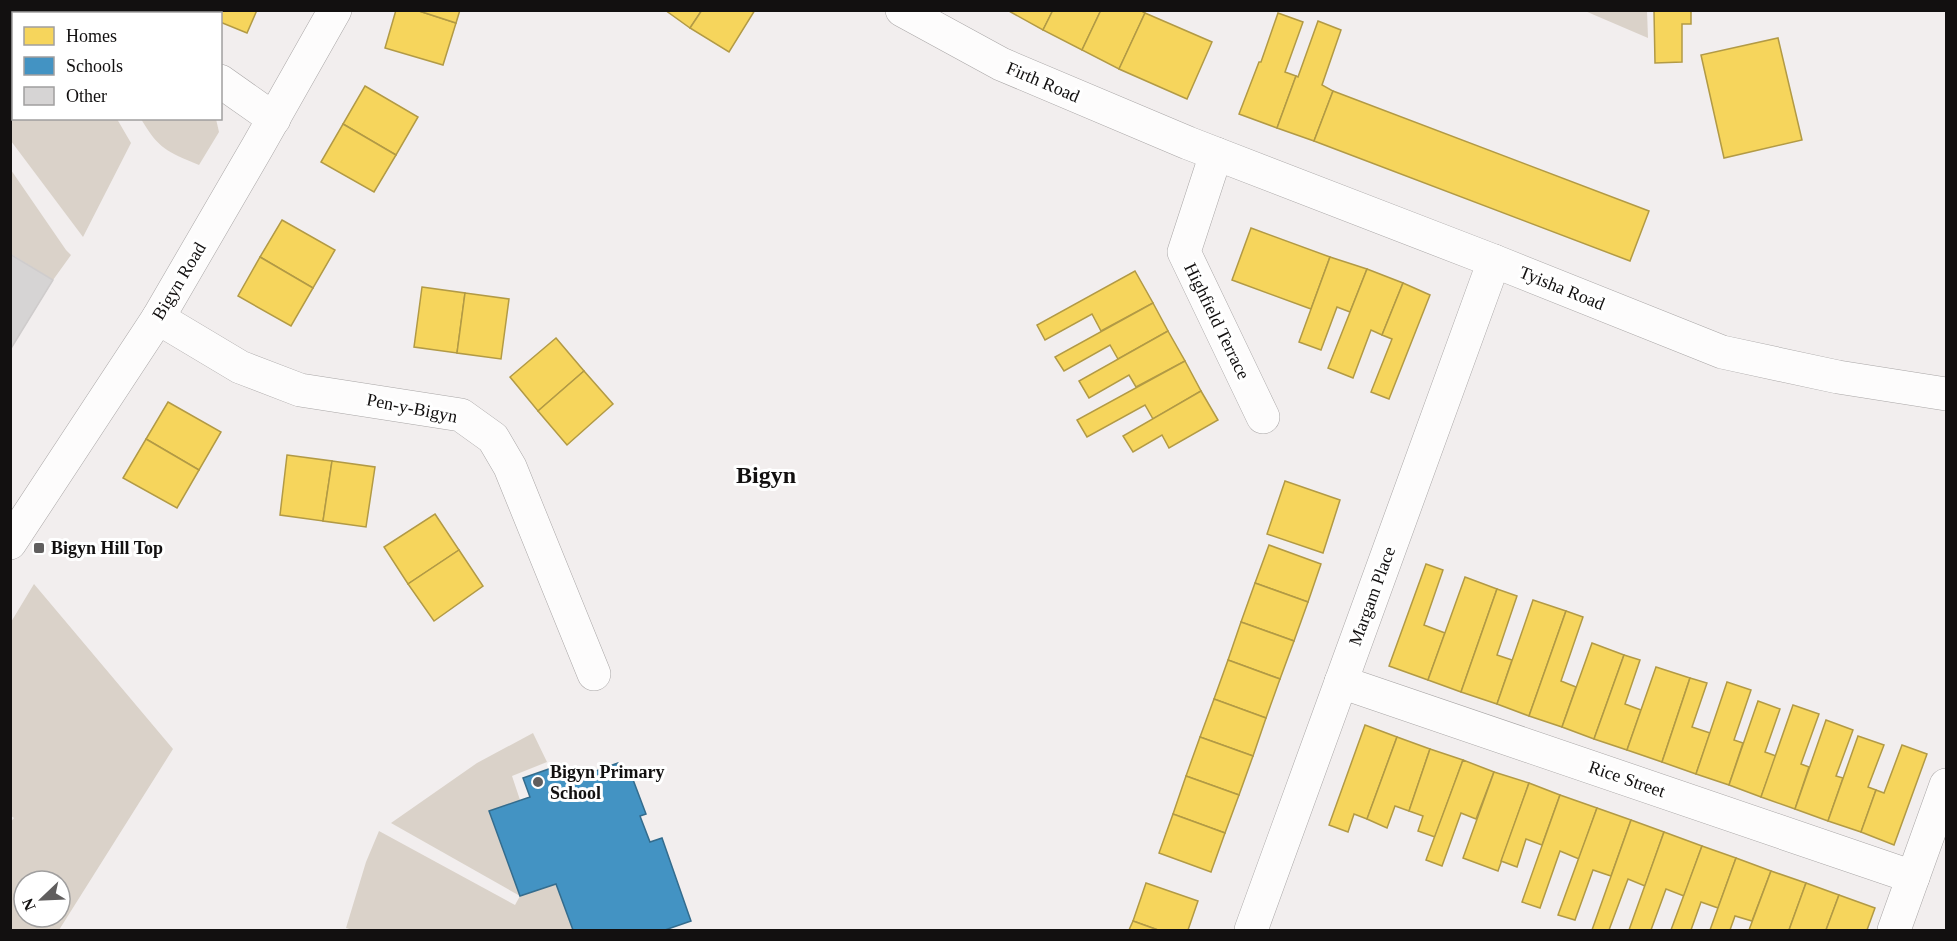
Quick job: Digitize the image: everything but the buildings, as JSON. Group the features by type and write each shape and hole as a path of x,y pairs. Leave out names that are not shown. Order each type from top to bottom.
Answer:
{"street":[{"name":"Bigyn Road","path":"10,543 158,318 335,10"},
{"name":"Firth Road","path":"902,10 1001,64 1202,149"},
{"path":"222,82 274,119"},
{"name":"Tyisha Road","path":"1202,149 1494,261 1722,352 1838,377 1947,394"},
{"name":"Highfield Terrace","path":"1202,149 1184,252 1263,417"},
{"name":"Margam Place","path":"1251,930 1494,261"},
{"name":"Pen-y-Bigyn","path":"158,318 240,367 300,390 461,415 493,438 510,467 594,674"},
{"name":"Rice Street","path":"1341,682 1913,877"},
{"path":"1894,930 1947,785"}],"shaded area":[{"path":"11,10 48,11 50,12 12,12 12,120 118,120 131,143 83,237 11,141"},
{"path":"1585,11 1647,11 1648,38"},
{"path":"142,120 216,120 219,132 199,165 164,148"},
{"path":"11,170 71,255 53,280 11,254"},
{"path":"34,584 173,749 72,909 72,869 12,869 12,929 59,930 11,930 10,823 14,818 10,815 11,622"},
{"path":"533,733 547,762 512,776 520,800 489,812 520,896 391,823 477,763"},
{"path":"379,831 515,905 520,896 556,884 573,930 353,930 346,928 366,862"}],"place":[{"name":"Bigyn Hill Top","path":"39,548"},
{"name":"Bigyn Primary School","path":"538,782"}],"district":[{"name":"Bigyn","path":"766,475"}]}
